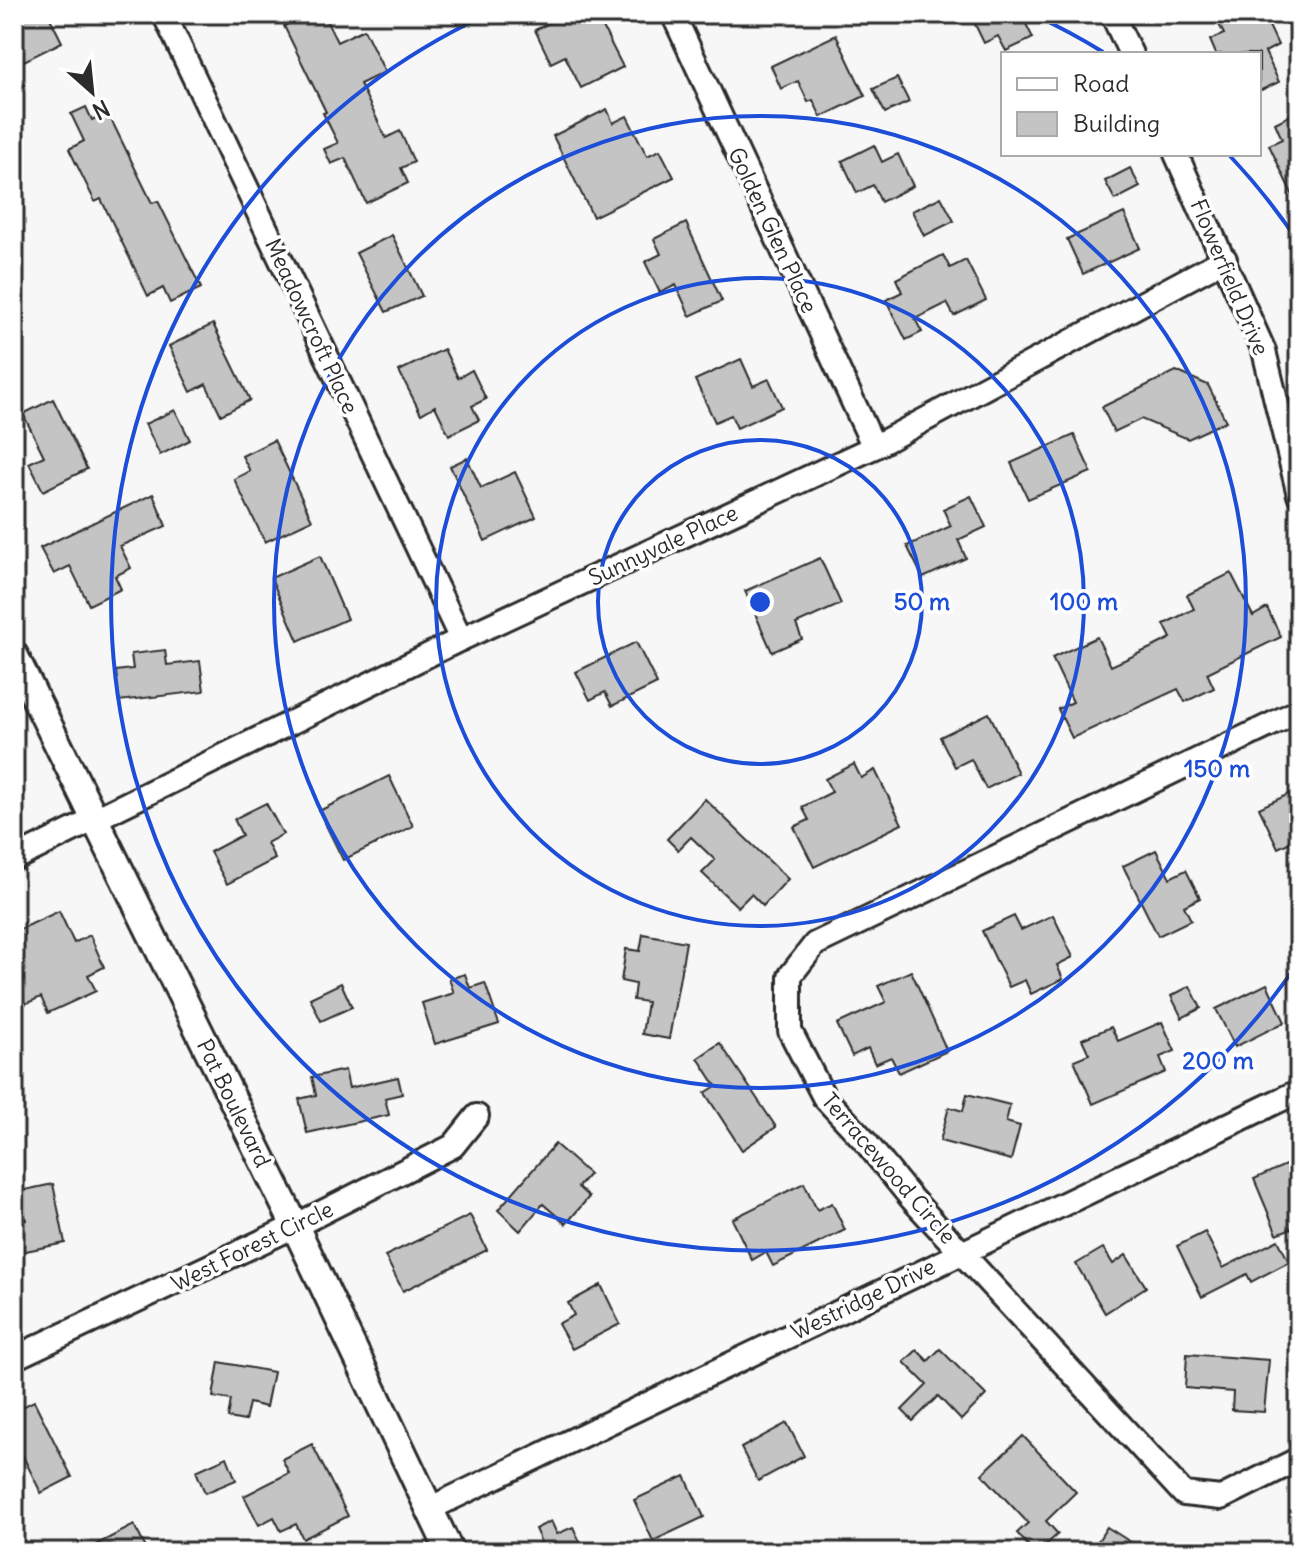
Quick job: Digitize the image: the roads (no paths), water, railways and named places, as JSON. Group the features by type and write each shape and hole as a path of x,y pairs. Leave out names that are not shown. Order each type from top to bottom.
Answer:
{"street":[{"name":"Meadowcroft Place","path":"164,14 461,639"},
{"name":"Golden Glen Place","path":"673,14 874,447"},
{"path":"1112,14 1130,52"},
{"name":"Flowerfield Drive","path":"1177,156 1264,351 1299,495"},
{"name":"Sunnyvale Place","path":"14,859 461,639 874,447 1225,259"},
{"name":"Pat Boulevard","path":"14,655 295,1226 450,1552"},
{"name":"Terracewood Circle","path":"1299,711 815,944 790,976 790,1031 824,1097 911,1198 1184,1494 1221,1498 1299,1459"},
{"name":"Westridge Drive","path":"429,1509 1299,1091"},
{"name":"West Forest Circle","path":"14,1358 295,1226 453,1146 477,1116"}]}
